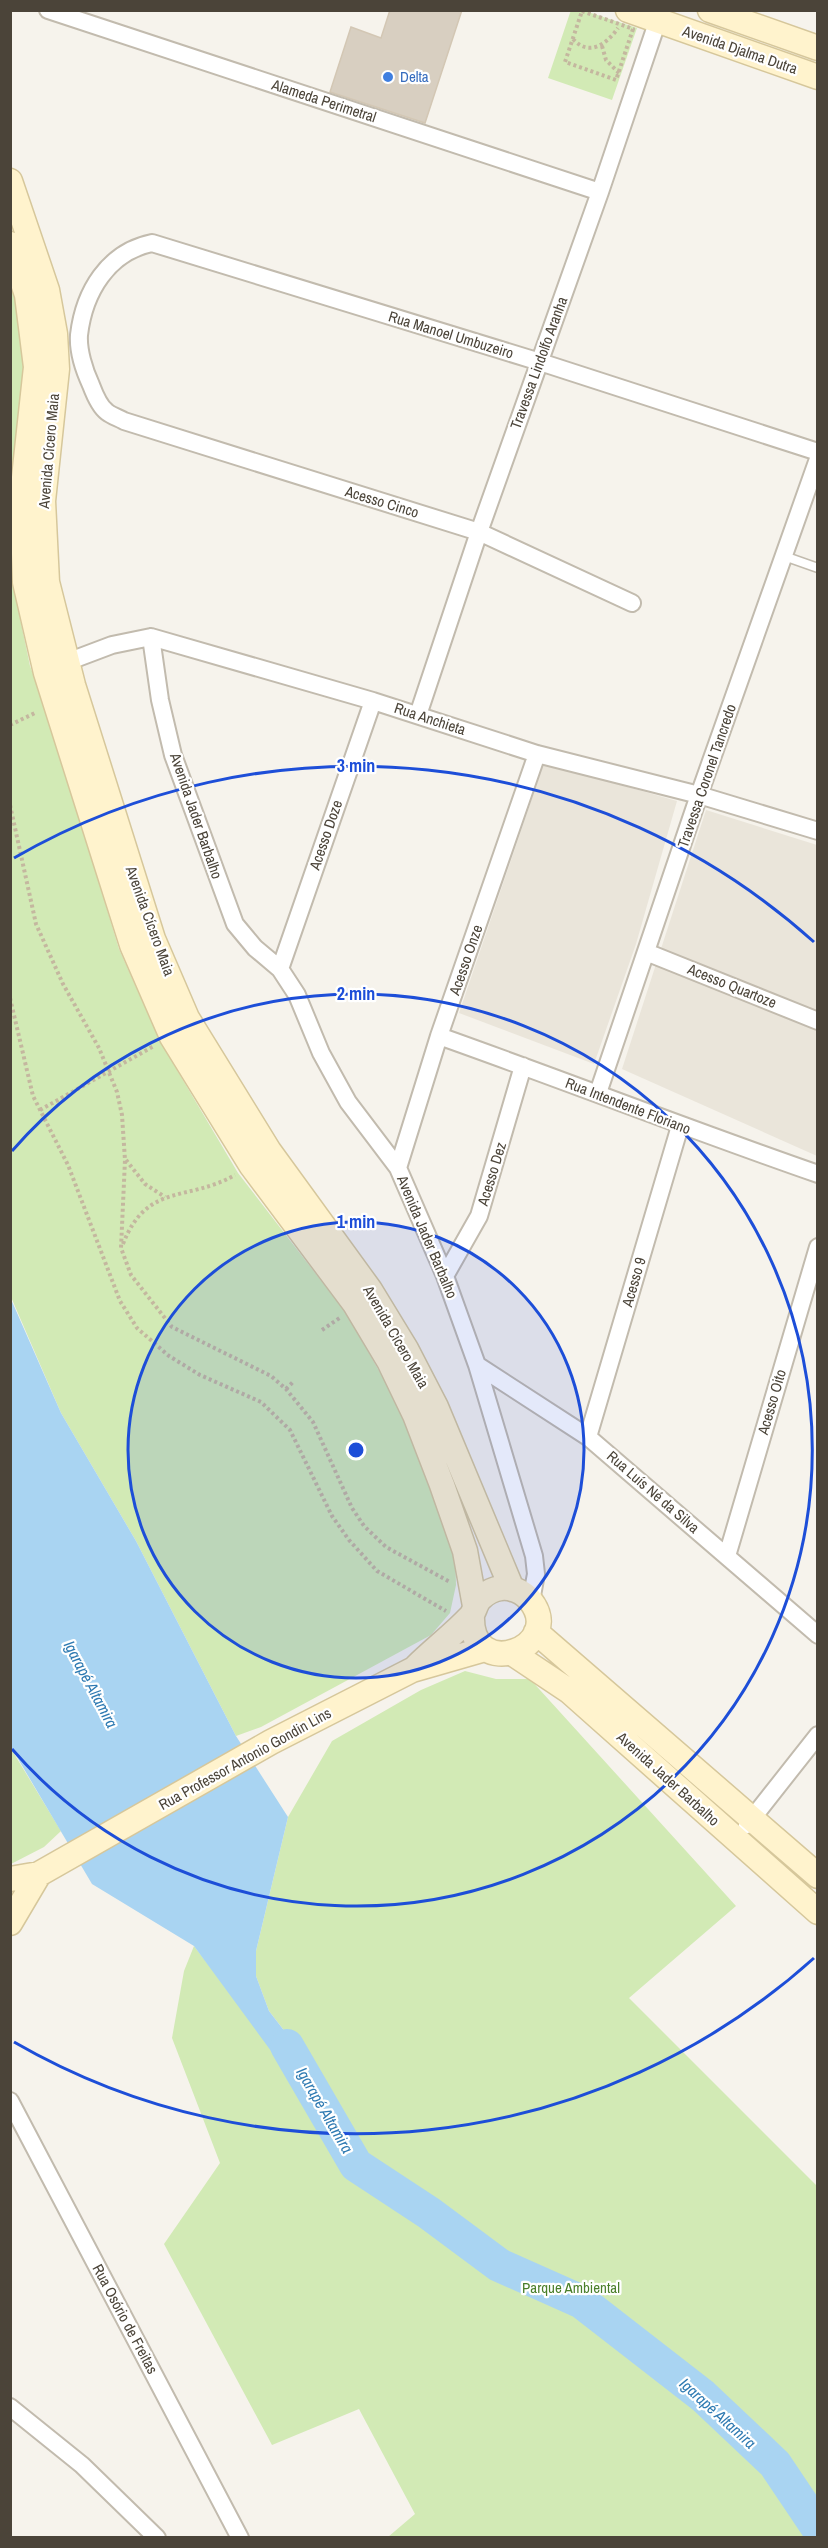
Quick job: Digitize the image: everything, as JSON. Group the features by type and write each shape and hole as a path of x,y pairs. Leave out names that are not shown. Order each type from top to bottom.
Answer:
{"main road":[{"name":"Avenida Djalma Dutra","path":"710,10 818,48"},
{"name":"Avenida Djalma Dutra","path":"628,19 659,16 818,77"},
{"name":"Avenida Cícero Maia","path":"10,181 47,290 55,334 57,369 43,501 46,582 67,661 153,939 188,1018 269,1151 370,1290 406,1349 436,1407 521,1595"},
{"name":"Avenida Cícero Maia","path":"10,244 27,295 36,367 22,496 25,582 46,673 132,945 171,1037 251,1165 355,1304 389,1361 415,1415 465,1551 465,1611"},
{"path":"412,1670 465,1611 490,1591 521,1595 537,1621 536,1632 531,1641 512,1653 503,1655 485,1649 474,1634 465,1611"},
{"name":"Avenida Jader Barbalho","path":"536,1632 818,1876"},
{"name":"Rua Professor Antonio Gondin Lins","path":"10,1879 46,1870 271,1742 412,1670 485,1649"},
{"name":"Avenida Jader Barbalho","path":"512,1653 569,1690 818,1912"},
{"path":"10,1923 46,1870"}],"street":[{"name":"Alameda Perimetral","path":"48,10 600,192"},
{"name":"Travessa Lindolfo Aranha","path":"418,715 479,532 600,192 659,16"},
{"name":"Rua Manoel Umbuzeiro","path":"79,336 88,300 104,271 117,257 133,247 152,243 540,362 818,452"},
{"path":"55,334 79,336"},
{"name":"Acesso Cinco","path":"79,336 82,359 93,390 106,412 124,421 479,532 632,603"},
{"name":"Travessa Coronel Tancredo","path":"598,1093 699,795 818,459"},
{"name":"Rua Anchieta","path":"46,673 67,661 112,645 150,637 373,701 537,754 699,795 818,831"},
{"name":"Avenida Jader Barbalho","path":"150,637 160,700 173,755 214,871 236,924 255,948 280,969 297,995 321,1053 348,1102 398,1168 446,1276 477,1365 534,1556 536,1574 521,1595"},
{"name":"Acesso Doze","path":"280,969 373,701"},
{"name":"Acesso Onze","path":"398,1168 440,1036 537,754"},
{"name":"Acesso Quartoze","path":"646,952 818,1021"},
{"name":"Rua Intendente Floriano","path":"440,1036 598,1093 680,1126 818,1174"},
{"name":"Acesso Dez","path":"446,1276 479,1216 523,1065"},
{"name":"Acesso 9","path":"588,1437 680,1126"},
{"name":"Acesso Oito","path":"727,1556 818,1247"},
{"name":"Rua Luís Né da Silva","path":"477,1365 588,1437 818,1635"},
{"path":"738,1842 750,1817 818,1735"},
{"name":"Rua Osório de Freitas","path":"10,2101 240,2538"},
{"path":"10,2407 82,2465 157,2538"}],"lane":[{"path":"784,556 818,568"}],"path":[{"path":"582,12 565,62 616,80 628,19"},
{"path":"573,39 583,47 602,46 628,19"},
{"path":"602,46 606,60 618,74 637,82"},
{"path":"10,725 46,708"},
{"path":"10,805 36,924 63,984 99,1048 122,1114 125,1160 122,1248 131,1275 172,1327 271,1376 286,1389 313,1422 352,1508 364,1526 386,1547 456,1585"},
{"path":"10,998 30,1086 68,1165 120,1301 137,1328 169,1356 200,1376 242,1391 261,1402 290,1430 332,1516 349,1540 377,1571 465,1611"},
{"path":"40,1110 171,1037"},
{"path":"125,1160 145,1184 166,1197"},
{"path":"122,1248 130,1226 152,1203 223,1182 251,1165"},
{"path":"286,1389 292,1382"}],"shaded area":[{"path":"544,763 677,801 636,944 594,1064 459,1013"},
{"path":"706,810 817,845 817,1156 622,1069"}],"green space":[{"path":"571,10 585,11 637,28 612,100 548,78"},
{"path":"11,274 18,302 24,357 21,413 11,497"},
{"path":"10,514 11,575 30,666 46,708 119,949 161,1043 238,1173 346,1313 406,1418 455,1551 456,1585 450,1613 431,1635 261,1727 236,1736 136,1541 61,1413 11,1297"},
{"name":"Parque Ambiental","path":"465,1671 496,1679 530,1679 736,1906 629,1998 817,2186 817,2537 388,2537 415,2514 359,2409 272,2445 164,2244 220,2163 172,2038 184,1971 194,1946 251,2020 293,2042 269,2011 256,1976 256,1951 288,1817 332,1741 421,1690"},
{"path":"10,1747 61,1831 44,1847 11,1864"}],"water":[{"path":"10,1297 61,1413 136,1541 236,1736 288,1817 256,1951 256,1976 269,2011 306,2059 311,2087 282,2066 194,1946 92,1884 11,1747"}],"building":[{"name":"Delta","path":"390,10 462,10 425,123 330,92 351,27 381,38"}],"waterway":[{"name":"Igarapé Altamira","path":"287,2046 356,2165 429,2213 499,2265 582,2302 703,2396 775,2464 818,2528"}],"place":[{"name":"Delta","path":"388,77"}]}
